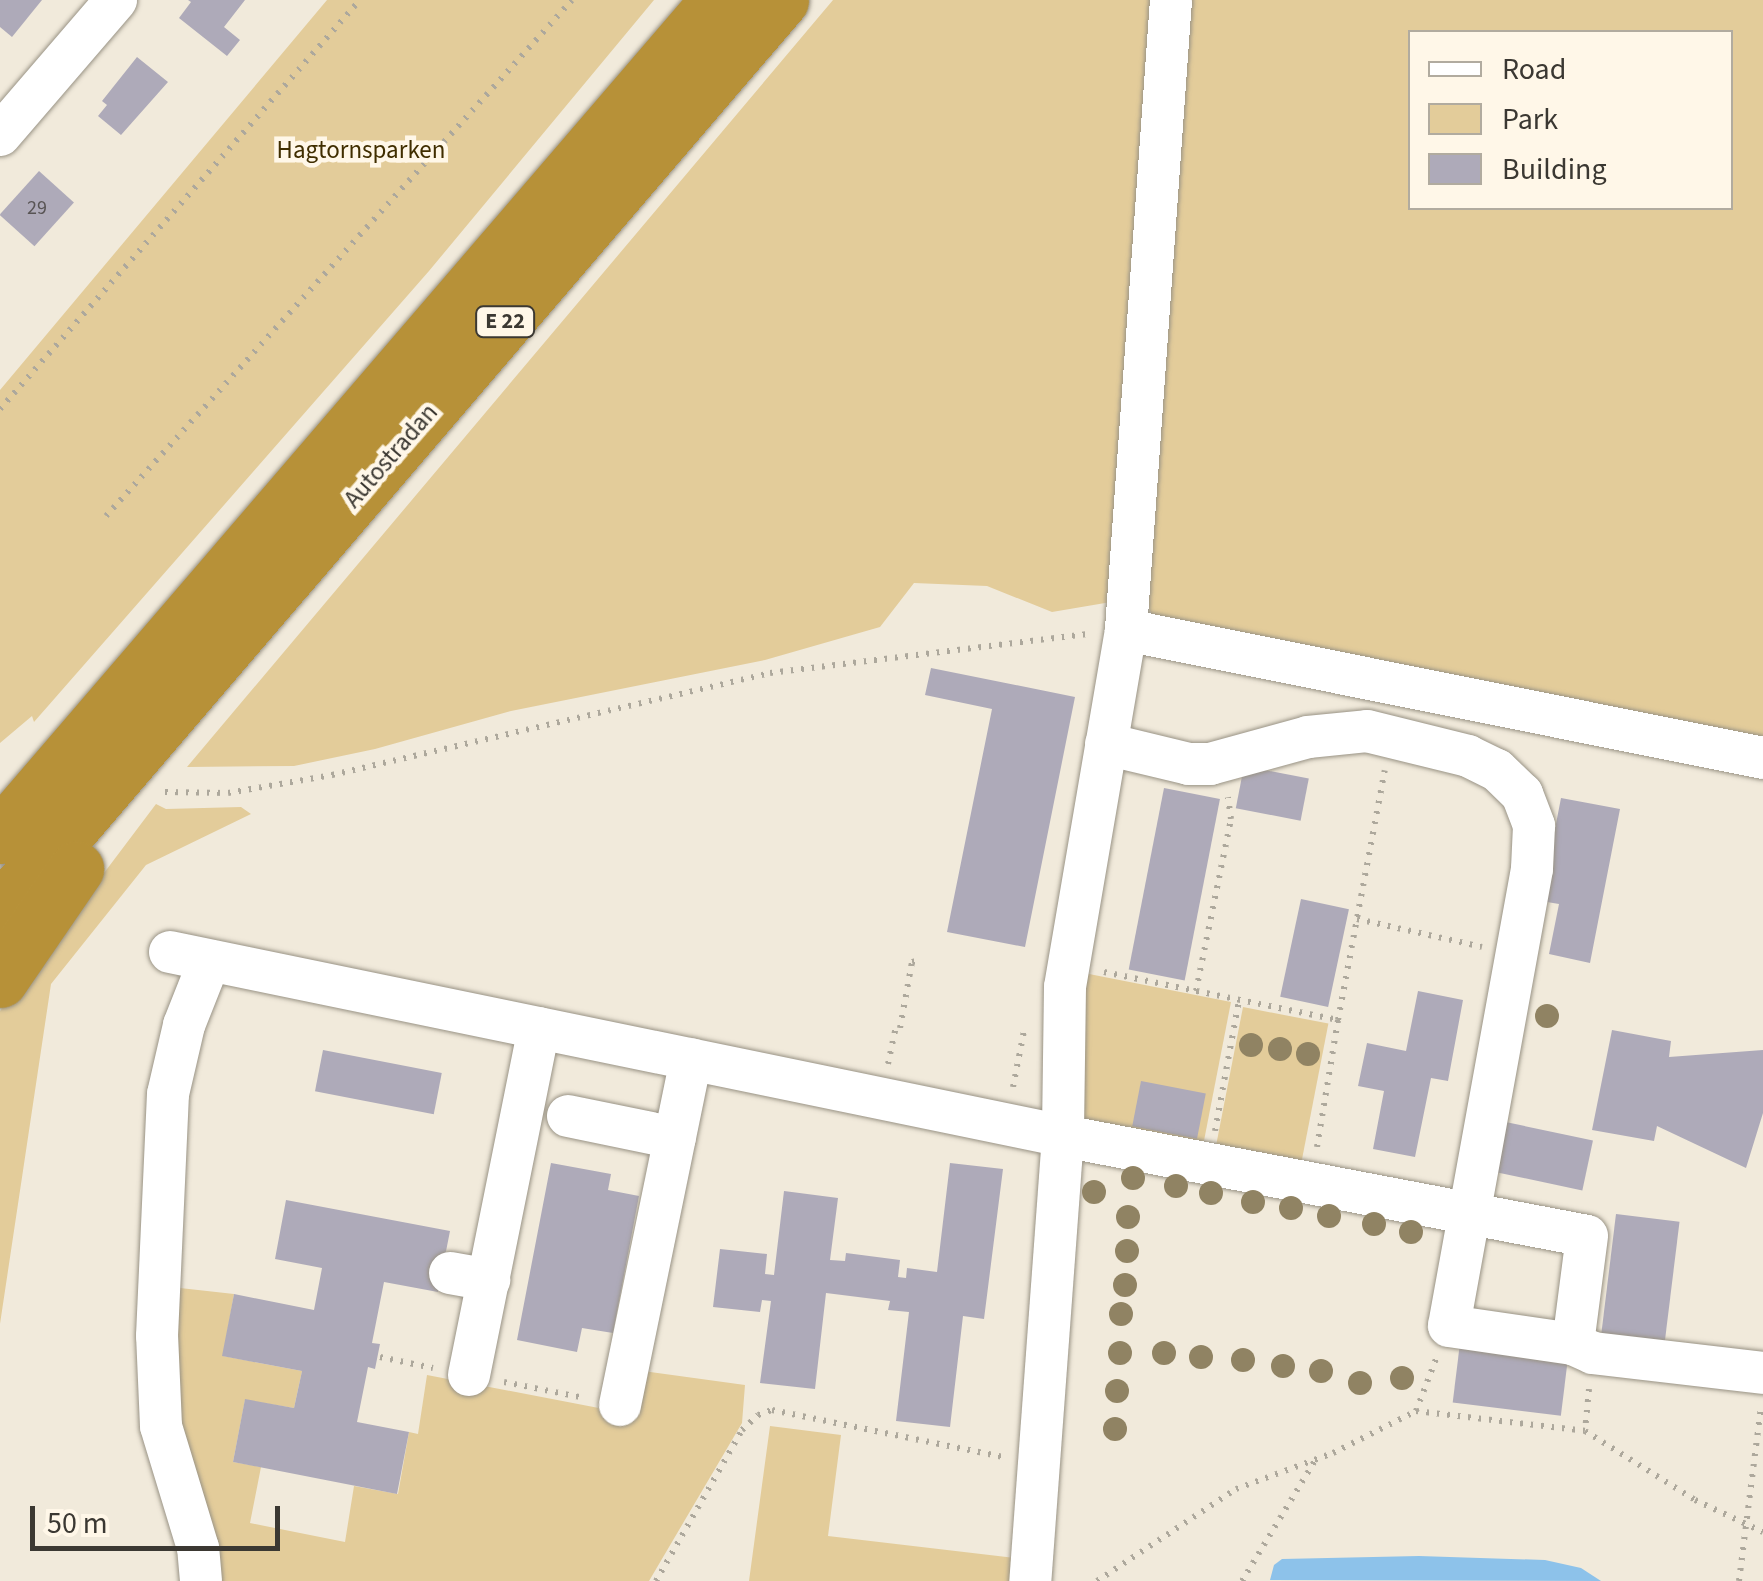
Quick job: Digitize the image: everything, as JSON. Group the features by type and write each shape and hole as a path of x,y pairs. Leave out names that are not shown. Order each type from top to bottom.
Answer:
{"highway":[{"name":"Autostradan","path":"0,836 718,0"},
{"name":"Autostradan","path":"0,911 780,0"},
{"path":"0,980 230,644"},
{"path":"0,812 93,728"}],"street":[{"path":"0,136 116,0"},
{"path":"1030,1581 1063,1136 1069,965 1126,630 1172,0"},
{"path":"1126,630 1763,758"},
{"path":"1106,744 1189,764 1233,758 1338,732 1392,735 1468,756 1497,770 1522,794 1534,826 1535,845 1449,1326 1763,1374"},
{"path":"201,1581 198,1548 161,1426 158,1336 168,1094 190,1007 189,957 1311,1186 1587,1236 1583,1348"},
{"path":"470,1375 469,1276 539,1028"},
{"path":"620,1404 691,1059"},
{"path":"568,1116 675,1138"}],"path":[{"path":"0,409 360,0"},
{"path":"106,516 572,0"},
{"path":"165,792 228,793 332,776 516,729 770,673 1126,630"},
{"path":"1311,1186 1356,918 1392,735"},
{"path":"1196,991 1231,819 1226,807 1233,758"},
{"path":"1356,918 1518,955"},
{"path":"900,1028 912,962 922,959"},
{"path":"1069,965 1338,1020"},
{"path":"1208,1165 1239,1000"},
{"path":"1005,1124 1027,1016"},
{"path":"1416,1411 1449,1326"},
{"path":"1583,1348 1585,1430"},
{"path":"1739,1581 1763,1395"},
{"path":"656,1581 742,1430 758,1415 772,1410 1038,1465"},
{"path":"1097,1581 1236,1489 1317,1458 1416,1411 1585,1430 1613,1452 1744,1526 1763,1532"},
{"path":"1242,1581 1317,1458"}],"green space":[{"name":"Hagtornsparken","path":"327,0 654,0 429,271 34,722 32,716 0,743 0,390"},
{"path":"833,0 1164,0 1111,602 1052,612 987,586 914,583 880,627 765,660 511,711 375,749 294,766 187,767"},
{"path":"1190,0 1763,0 1763,745 1154,621 1143,592"},
{"path":"156,804 166,809 241,807 251,814 146,865 51,984 0,1324 0,1011"},
{"path":"1084,973 1231,1002 1202,1151 1090,1130 1077,1116"},
{"path":"1243,1007 1328,1024 1300,1170 1215,1153"},
{"path":"171,1287 234,1294 223,1356 302,1371 294,1408 245,1400 233,1462 261,1467 250,1523 345,1542 354,1486 398,1494 409,1432 418,1434 427,1375 635,1415 643,1371 745,1385 742,1423 649,1581 210,1581 183,1468"},
{"path":"770,1426 841,1435 828,1536 1015,1558 1014,1581 749,1581"}],"water":[{"path":"1419,1556 1545,1560 1581,1568 1601,1581 1270,1580 1274,1565 1282,1559"}],"building":[{"path":"0,0 42,0 12,37 0,27"},
{"path":"188,0 245,0 224,27 240,40 227,56 179,18 191,2"},
{"path":"137,57 168,82 121,135 98,116 107,105 102,101"},
{"path":"39,171 74,202 34,246 0,214"},
{"path":"931,668 1075,697 1025,947 947,932 992,709 925,695"},
{"path":"1244,766 1309,779 1301,821 1236,808"},
{"path":"1164,788 1220,799 1185,980 1129,970"},
{"path":"1561,798 1620,809 1590,963 1549,954 1559,904 1541,901"},
{"path":"1301,899 1349,909 1328,1007 1280,997"},
{"path":"1418,991 1463,1000 1448,1081 1431,1078 1415,1157 1373,1149 1384,1091 1358,1086 1367,1043 1406,1051"},
{"path":"1612,1030 1671,1041 1669,1057 1763,1050 1763,1113 1746,1168 1657,1126 1654,1141 1592,1130"},
{"path":"323,1050 442,1073 434,1114 315,1091"},
{"path":"1141,1081 1206,1094 1197,1139 1132,1126"},
{"path":"1501,1121 1593,1141 1582,1190 1490,1171"},
{"path":"551,1163 611,1174 608,1190 639,1196 613,1333 582,1328 577,1352 517,1340"},
{"path":"950,1163 1003,1169 984,1319 963,1316 950,1427 896,1421 909,1312 888,1310 890,1301 826,1293 815,1389 760,1383 771,1301 762,1300 760,1312 713,1307 720,1249 767,1254 765,1274 774,1275 784,1191 838,1198 830,1260 845,1261 846,1253 900,1260 898,1277 906,1278 907,1268 937,1272"},
{"path":"286,1200 450,1231 438,1292 384,1282 372,1343 380,1344 375,1369 368,1367 357,1422 409,1432 397,1494 233,1462 245,1399 294,1408 302,1371 222,1356 234,1294 314,1310 322,1268 275,1259"},
{"path":"1616,1214 1680,1222 1664,1350 1600,1342"},
{"path":"1460,1343 1568,1356 1561,1416 1453,1403"}]}
